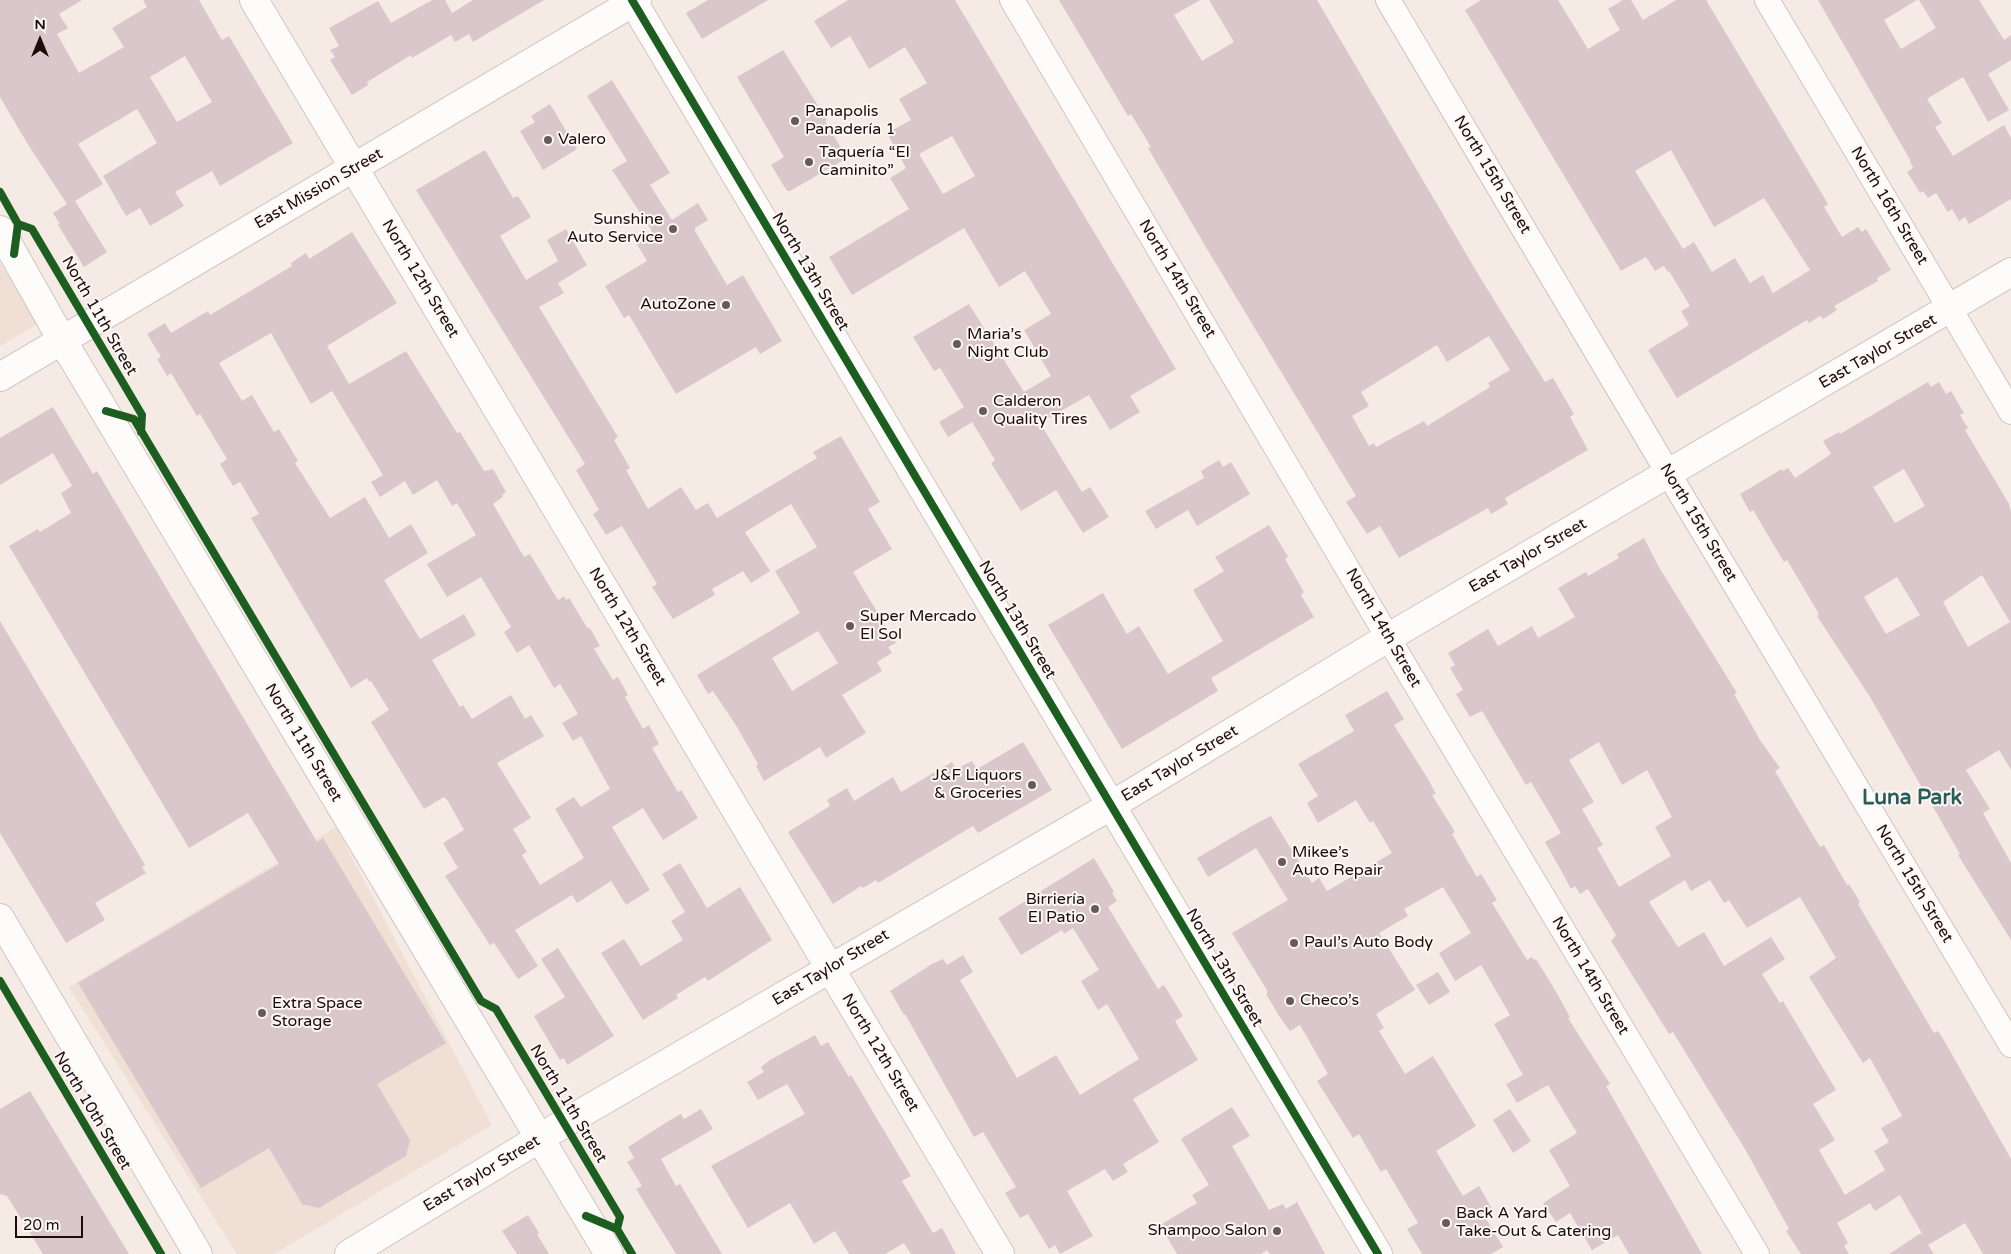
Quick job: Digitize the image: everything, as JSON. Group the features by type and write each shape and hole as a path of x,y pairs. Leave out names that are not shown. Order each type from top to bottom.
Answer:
{"main road":[{"name":"North 12th Street","path":"254,0 1000,1254"},
{"name":"East Mission Street","path":"0,377 354,169 634,1"},
{"name":"North 13th Street","path":"634,1 1378,1254"},
{"name":"North 11th Street","path":"0,230 62,340 609,1254"},
{"name":"East Taylor Street","path":"349,1254 889,933 1112,805 1389,637 1951,310 2011,272"},
{"name":"North 10th Street","path":"0,918 198,1254"}],"street":[{"name":"North 14th Street","path":"1012,0 1757,1254"},
{"name":"North 15th Street","path":"1388,0 2011,1045"},
{"name":"North 16th Street","path":"1767,0 2011,412"}],"shaded area":[{"path":"0,262 37,324 0,346"},
{"name":"Extra Space Storage","path":"336,827 492,1125 274,1254 237,1254 69,987"}],"building":[{"path":"0,0 82,0 59,14 68,28 57,34 79,73 124,47 112,28 147,7 143,0 199,0 222,40 229,36 293,143 220,186 212,171 175,192 184,206 150,226 140,208 126,216 103,176 157,143 137,109 78,144 103,184 75,201 107,252 84,267 58,225 60,224 53,213 67,204 27,143 0,97","holes":["185,56 212,102 177,122 150,77"]},
{"path":"432,0 445,0 452,13 473,0 544,0 473,42 469,34 455,42 451,35 412,58 411,55 367,82 368,85 352,95 330,60 335,57 330,50 339,46 329,28 378,1 391,23"},
{"path":"708,0 768,0 702,39 686,13"},
{"path":"848,0 955,0 1176,369 1130,396 1140,412 1110,430 1089,395 1040,423 1082,492 1090,487 1109,517 1083,533 1056,490 1021,511 991,463 995,460 972,422 948,437 939,422 964,407 940,368 934,371 913,337 969,304 1024,392 1051,376 1024,330 1051,314 1025,271 999,287 964,228 852,295 829,257 909,209 890,178 906,168 887,133 911,120 899,99 927,83 905,47 869,69 850,36 831,48 814,21","holes":["952,136 975,176 943,194 919,154"]},
{"path":"1059,0 1200,0 1174,15 1202,61 1234,42 1209,0 1317,0 1478,274 1545,382 1553,378 1574,414 1570,417 1588,450 1505,498 1508,504 1491,514 1488,508 1399,558 1380,526 1367,534 1346,502 1356,496 1207,249 1148,148 1151,147 1131,114 1128,116","holes":["1489,336 1510,370 1488,383 1490,387 1427,426 1424,421 1376,447 1374,443 1369,446 1352,416 1369,406 1361,392 1437,345 1447,362"]},
{"path":"1481,0 1558,0 1588,49 1620,30 1608,9 1623,0 1631,0 1643,20 1676,0 1706,0 1828,204 1824,207 1842,237 1858,227 1862,232 1866,229 1891,270 1877,278 1878,281 1834,306 1837,310 1823,319 1820,316 1809,323 1807,320 1677,398 1648,350 1689,325 1681,311 1690,306 1664,266 1655,271 1646,257 1621,271 1465,10","holes":["1671,150 1714,227 1764,198 1810,270 1773,293 1763,275 1750,283 1735,258 1712,272 1694,242 1683,249 1635,171"]},
{"path":"1818,0 1917,0 1884,20 1901,49 1936,28 1919,0 1979,0 2004,40 2011,35 2011,60 1988,74 2009,110 1988,122 1963,77 1927,99 1942,123 1935,127 1953,156 2004,125 2011,138 2011,199 1969,224 1965,217 1959,221 1952,209 1948,212 1936,193 1928,198 1923,191 1920,193 1907,172 1913,168 1909,158"},
{"path":"783,50 827,120 825,121 847,158 790,191 787,191 771,165 784,157 737,77"},
{"path":"612,80 670,173 650,185 672,220 698,203 708,220 695,228 695,231 727,285 743,275 782,341 760,354 756,347 676,394 629,315 624,318 605,286 647,261 635,241 652,231 612,170 627,161 587,96"},
{"name":"Valero","path":"550,104 577,149 543,170 520,131 535,122 531,116"},
{"path":"485,150 513,198 518,196 531,217 500,236 526,280 558,261 547,240 566,229 587,265 558,283 564,293 539,307 618,437 614,440 630,468 626,470 648,509 681,487 696,510 708,503 717,518 817,458 813,452 841,436 880,502 868,509 892,549 853,572 896,643 888,647 892,653 877,662 882,671 842,695 866,733 826,758 820,747 764,781 756,766 758,764 737,727 713,691 708,694 697,675 800,613 775,571 817,547 791,504 745,532 770,571 751,583 743,571 712,589 715,595 673,619 652,587 657,584 622,526 606,535 593,514 599,510 576,470 585,464 416,190","holes":["818,631 838,663 792,691 772,658"]},
{"path":"352,232 397,303 327,346 349,384 406,351 457,433 460,432 484,471 493,469 506,492 502,495 503,497 493,504 524,557 530,554 558,600 564,596 566,600 569,598 588,629 590,628 600,646 594,649 613,680 618,677 628,695 625,697 643,729 649,725 659,744 652,748 678,792 681,790 698,818 663,840 643,808 612,827 650,890 626,905 611,881 577,903 572,895 515,930 538,966 518,979 494,943 490,945 445,876 458,868 443,843 464,830 448,801 444,797 424,809 371,722 389,710 371,681 369,682 367,678 351,688 251,518 259,514 240,482 233,486 220,464 227,459 200,414 197,416 171,373 167,376 157,359 161,357 147,334 165,323 171,333 208,311 210,315 292,266 291,263 306,253 309,259","holes":["271,333 311,404 332,391 383,475 371,482 380,497 405,481 413,495 437,480 452,506 457,503 476,535 427,564 447,597 481,577 511,627 504,632 517,653 529,645 554,688 560,684 578,714 562,723 573,741 581,736 610,789 581,807 574,797 555,809 584,858 540,885 522,855 527,852 513,829 531,818 497,763 544,736 531,715 525,719 511,695 472,719 463,705 460,707 432,660 476,635 464,614 420,639 384,580 428,553 411,524 389,538 365,497 330,518 295,463 298,461 279,429 274,432 252,395 242,401 219,363"]},
{"path":"1928,382 1931,387 1939,382 1946,394 1951,391 1964,413 1960,415 1968,428 1965,430 2009,504 2011,511 2011,770 1999,750 1966,770 1990,809 1983,813 2011,863 2011,940 1958,855 1960,854 1870,697 1817,616 1819,614 1787,560 1784,562 1753,510 1750,512 1740,494 1782,469 1783,471 1788,468 1795,478 1831,454 1823,441 1839,432 1840,434","holes":["1904,469 1925,506 1895,523 1873,487","1982,575 2010,622 1968,647 1943,602","1897,577 1920,615 1886,634 1864,597"]},
{"path":"53,407 93,474 97,471 317,842 323,838 446,1043 377,1084 410,1140 406,1156 319,1208 302,1204 269,1148 201,1188 78,983 279,864 248,813 189,848 9,546 38,529 40,532 71,513 61,493 72,486 53,453 0,485 0,438"},
{"path":"1219,460 1223,467 1231,462 1250,494 1197,526 1188,510 1156,529 1145,511 1204,478 1201,471"},
{"path":"1269,525 1288,557 1285,559 1304,592 1301,595 1314,617 1211,678 1218,691 1122,749 1048,625 1103,593 1127,634 1139,626 1168,674 1223,641 1193,590 1224,571 1215,557"},
{"path":"1644,538 1660,569 1737,693 1734,694 1760,740 1780,768 1775,771 1820,847 1824,845 1847,885 1849,884 1860,902 1858,904 1892,962 1934,1033 1938,1031 1945,1042 2011,1159 2011,1254 1983,1254 1965,1223 1928,1245 1934,1254 1889,1254 1921,1233 1924,1237 1900,1195 1875,1211 1870,1203 1837,1223 1848,1243 1844,1246 1849,1254 1801,1254 1786,1231 1789,1229 1745,1149 1673,1032 1669,1034 1611,941 1616,935 1588,889 1580,894 1575,886 1571,889 1545,842 1561,833 1531,782 1526,785 1482,711 1470,717 1456,694 1463,690 1450,668 1455,665 1448,653 1488,629 1498,646 1532,626 1538,638 1575,617 1558,588 1586,572 1588,576 1619,558 1617,554","holes":["1599,742 1622,785 1647,770 1672,817 1655,827 1671,856 1619,887 1597,848 1603,845 1582,809 1594,802 1569,760","1685,880 1691,891 1710,880 1724,903 1729,900 1747,928 1800,897 1836,958 1809,977 1863,1063 1870,1058 1902,1116 1881,1128 1889,1142 1874,1151 1885,1170 1845,1195 1819,1150 1835,1140 1813,1104 1836,1090 1783,1001 1780,1003 1762,974 1785,959 1771,937 1724,966 1704,932 1678,947 1649,902"]},
{"path":"0,621 145,865 142,867 146,873 95,903 105,920 66,943 0,833"},
{"path":"1387,691 1404,719 1394,725 1436,794 1432,795 1455,832 1452,834 1477,877 1481,874 1497,900 1492,903 1527,960 1532,957 1534,960 1536,959 1555,990 1570,1017 1568,1018 1610,1084 1606,1086 1702,1254 1629,1254 1618,1235 1592,1250 1570,1213 1556,1222 1543,1203 1570,1186 1549,1150 1577,1133 1548,1085 1517,1103 1506,1084 1523,1075 1494,1024 1510,1015 1481,965 1455,981 1439,953 1471,933 1443,887 1404,909 1408,916 1379,933 1415,990 1376,1014 1384,1028 1379,1031 1405,1074 1433,1056 1476,1126 1436,1151 1463,1196 1479,1186 1494,1212 1485,1217 1503,1247 1491,1254 1422,1254 1407,1229 1418,1223 1386,1169 1381,1172 1359,1134 1353,1138 1317,1081 1328,1074 1300,1025 1290,1031 1266,994 1268,992 1232,933 1288,900 1256,848 1208,877 1197,858 1271,816 1312,883 1319,878 1327,891 1392,853 1373,821 1370,823 1356,800 1318,823 1307,803 1318,796 1298,764 1354,731 1345,715"},
{"path":"1023,742 1052,790 978,833 973,826 878,883 876,880 863,888 861,886 833,904 788,832 830,806 827,800 847,788 854,801 893,777 901,792 952,762 956,769 972,761 977,769"},
{"path":"1094,858 1114,892 1112,893 1117,901 1108,907 1158,989 1164,985 1183,1016 1175,1021 1198,1060 1133,1099 1159,1142 1123,1164 1128,1172 1113,1181 1105,1169 1067,1191 1093,1236 1060,1254 1055,1245 1049,1249 1028,1214 1020,1218 1005,1193 1016,1187 983,1132 974,1137 905,1014 890,991 932,964 943,959 947,965 963,955 973,972 960,980 1017,1078 1056,1055 1080,1095 1139,1059 1107,1004 1098,1010 1081,981 1099,970 1073,928 1064,934 1062,930 1021,955 998,918"},
{"path":"680,863 707,908 740,887 772,940 708,981 705,977 676,995 678,998 643,1020 601,953 624,939 641,966 683,940 671,921 685,912 662,874"},
{"path":"558,948 614,1036 567,1065 564,1058 560,1060 534,1016 565,997 541,959"},
{"path":"1438,972 1450,992 1429,1005 1416,985"},
{"path":"815,1035 821,1046 828,1042 849,1077 851,1075 911,1176 902,1181 933,1233 942,1228 956,1254 911,1254 904,1243 885,1254 849,1254 835,1231 814,1244 790,1203 748,1228 711,1166 805,1114 787,1084 758,1100 747,1082 764,1072 761,1067 770,1060"},
{"path":"30,1091 129,1254 43,1254 7,1196 0,1194 0,1109"},
{"path":"1232,1107 1250,1136 1232,1146 1269,1210 1283,1204 1286,1209 1297,1202 1325,1254 1270,1254 1267,1250 1261,1254 1177,1254 1160,1225 1197,1203 1192,1195 1209,1185 1181,1139"},
{"path":"701,1109 713,1129 661,1159 676,1186 680,1184 722,1254 676,1254 636,1189 642,1186 627,1162 634,1158 628,1147 681,1114 684,1119"},
{"path":"1510,1109 1531,1141 1513,1153 1493,1120"},
{"path":"528,1215 549,1254 517,1254 502,1231"}],"cycle path":[{"path":"632,0 1378,1254"},
{"path":"0,192 18,224 14,254"},
{"path":"18,224 32,229 142,415 141,432"},
{"path":"106,411 134,419 481,1001 496,1009 620,1217 617,1229"},
{"path":"0,981 161,1254"},
{"path":"586,1216 617,1229 632,1254"}],"place":[{"name":"Panapolis Panadería 1","path":"795,121"},
{"name":"Valero","path":"548,140"},
{"name":"Taquería “El Caminito”","path":"809,162"},
{"name":"Sunshine Auto Service","path":"673,229"},
{"name":"AutoZone","path":"726,305"},
{"name":"Maria’s Night Club","path":"957,344"},
{"name":"Calderon Quality Tires","path":"983,411"},
{"name":"Super Mercado El Sol","path":"850,626"},
{"name":"J&F Liquors & Groceries","path":"1032,785"},
{"name":"Mikee’s Auto Repair","path":"1282,862"},
{"name":"Birriería El Patio","path":"1095,909"},
{"name":"Paul’s Auto Body","path":"1294,943"},
{"name":"Checo’s","path":"1290,1001"},
{"name":"Extra Space Storage","path":"262,1013"},
{"name":"Back A Yard Take-Out & Catering","path":"1446,1223"},
{"name":"Shampoo Salon","path":"1277,1231"}],"district":[{"name":"Luna Park","path":"1912,798"}]}
